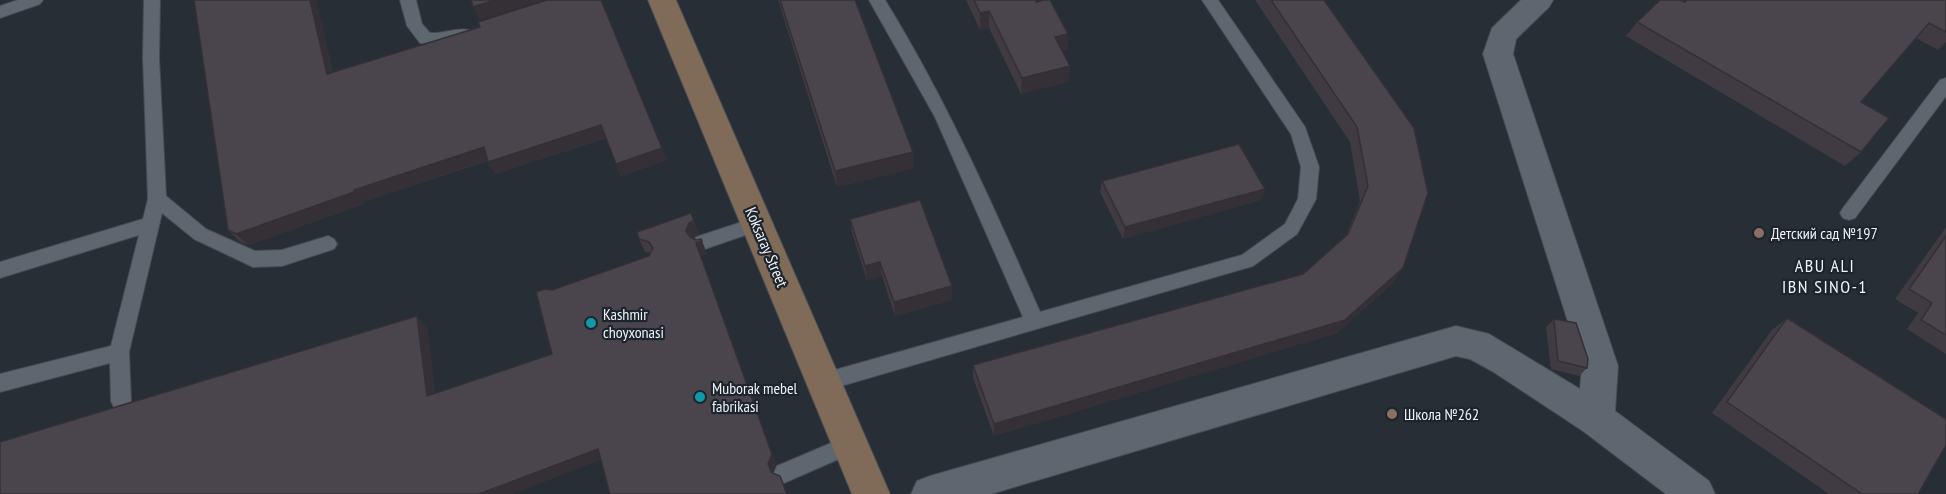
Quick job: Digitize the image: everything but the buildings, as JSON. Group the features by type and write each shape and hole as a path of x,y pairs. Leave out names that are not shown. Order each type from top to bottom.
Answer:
{"street":[{"name":"Koksaray Street","path":"662,0 871,494"},
{"path":"1539,0 1502,35 1498,54 1600,366 1596,419"},
{"path":"930,494 1438,345 1456,342 1477,345 1504,360 1596,419 1696,494"}],"lane":[{"path":"0,12 36,0"},
{"path":"121,401 118,352 157,199 151,58 152,0"},
{"path":"408,0 415,26 426,39 444,40 476,30"},
{"path":"877,0 910,51 954,136 1035,322"},
{"path":"824,382 1247,261 1292,229 1307,199 1310,167 1299,132 1210,0"},
{"path":"1849,213 1946,84"},
{"path":"157,199 200,234 253,259 282,258 328,244"},
{"path":"0,270 150,224"},
{"path":"702,243 757,224"},
{"path":"0,383 118,352"},
{"path":"784,473 850,444"}],"place":[{"name":"Детский сад №197","path":"1759,233"},
{"name":"Kashmir choyxonasi","path":"591,323"},
{"name":"Muborak mebel fabrikasi","path":"700,397"},
{"name":"Школа №262","path":"1392,414"}],"district":[{"name":"ABU ALI IBN SINO-1","path":"1825,276"}]}
